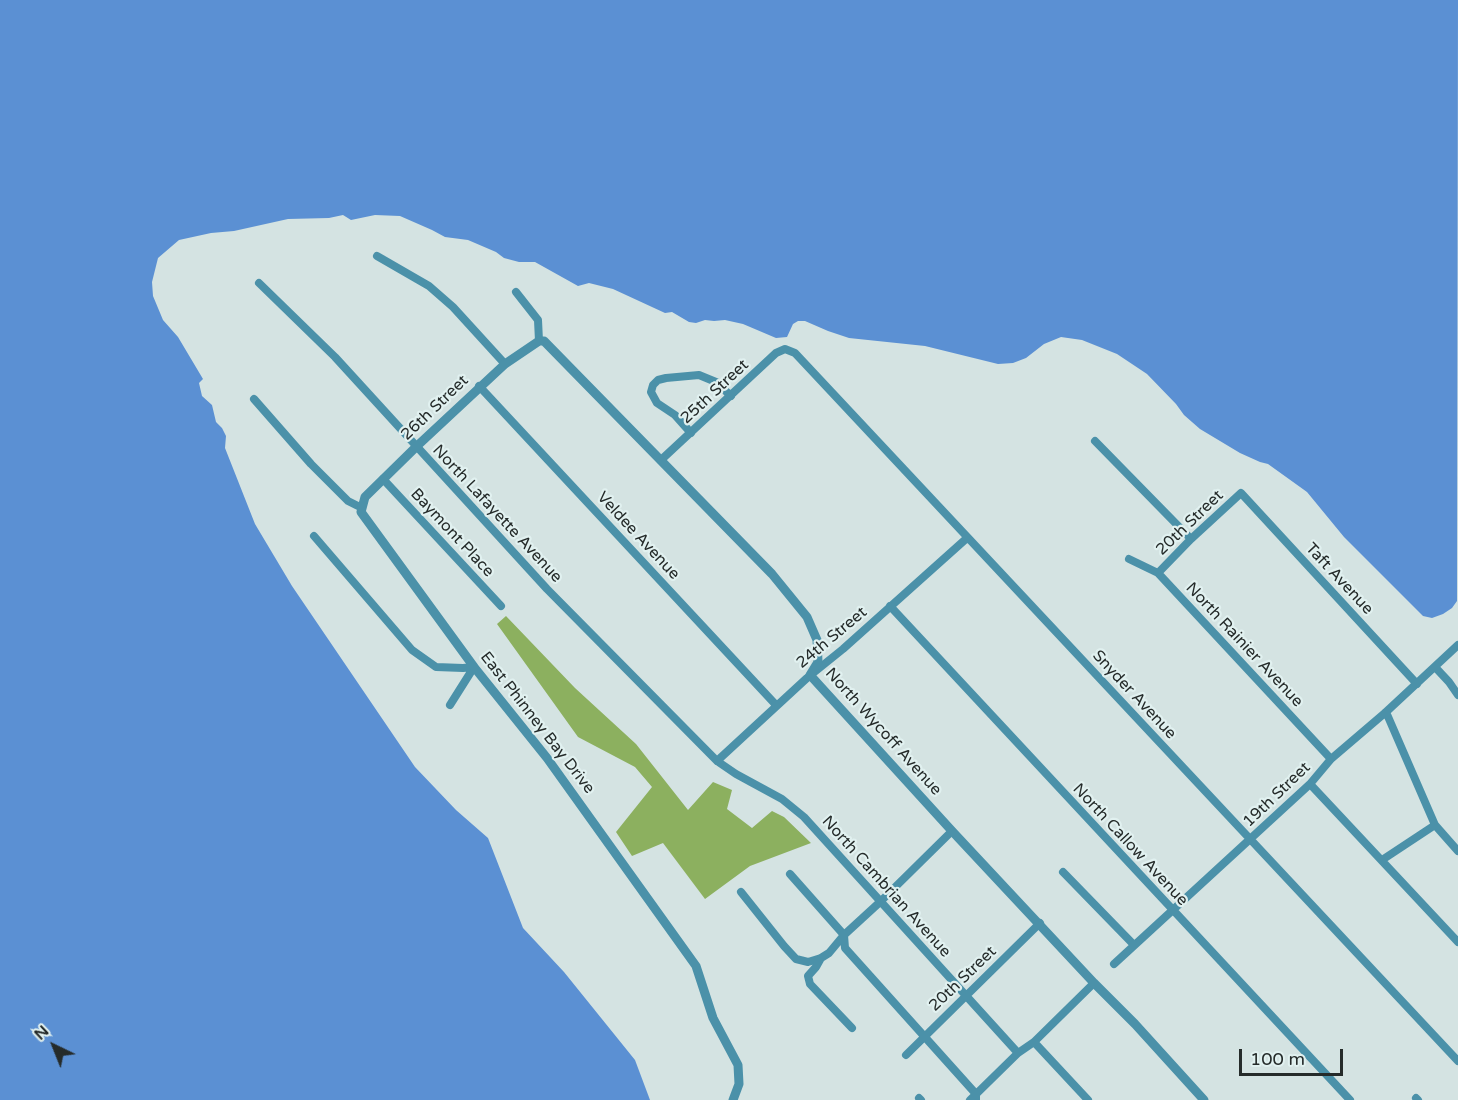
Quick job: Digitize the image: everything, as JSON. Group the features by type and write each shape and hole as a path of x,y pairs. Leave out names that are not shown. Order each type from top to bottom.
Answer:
{"street":[{"path":"377,256 429,286 453,307 505,364"},
{"name":"North Lafayette Avenue","path":"259,283 335,357 547,589 717,761"},
{"path":"516,292 538,320 539,341"},
{"name":"26th Street","path":"360,507 365,497 479,386 505,364 539,341"},
{"name":"North Wycoff Avenue","path":"539,341 544,342 772,574 807,617 817,640 818,662 810,675 952,831 1204,1100"},
{"name":"25th Street","path":"661,460 776,353 785,349 789,350"},
{"name":"Snyder Avenue","path":"789,350 806,364 1458,1061"},
{"path":"691,433 675,415 657,403 651,392 652,385 666,378 699,375 716,382 731,396"},
{"name":"Veldee Avenue","path":"479,386 776,705"},
{"name":"East Phinney Bay Drive","path":"254,399 348,501 360,507 365,520 474,667 551,763 696,966 713,1018 738,1065 739,1084 733,1100"},
{"path":"1095,441 1191,539"},
{"name":"Baymont Place","path":"383,479 501,606"},
{"name":"20th Street","path":"1158,573 1241,493"},
{"name":"Taft Avenue","path":"1241,493 1417,684"},
{"path":"314,536 412,651 436,667 474,667"},
{"name":"24th Street","path":"717,761 776,705 843,649 967,538"},
{"name":"North Rainier Avenue","path":"1130,559 1158,573 1331,759"},
{"name":"North Callow Avenue","path":"890,606 1350,1100"},
{"name":"19th Street","path":"1114,964 1310,784 1331,759 1458,645"},
{"path":"450,705 474,667"},
{"path":"1435,667 1458,695"},
{"path":"1386,712 1435,825 1458,851"},
{"name":"North Cambrian Avenue","path":"717,761 782,799 804,817 1018,1053"},
{"path":"1310,784 1458,942"},
{"path":"1382,861 1435,825"},
{"path":"741,892 796,959 808,962 821,958 829,952 952,831"},
{"path":"1063,872 1134,945"},
{"path":"790,874 844,935 845,948 924,1036 974,1098 1018,1053 1034,1042 1094,983"},
{"name":"20th Street","path":"906,1055 1040,923"},
{"path":"821,958 808,976 810,984 852,1028"},
{"path":"1034,1042 1088,1100"}],"green space":[{"path":"506,616 575,688 636,744 688,810 713,782 732,790 727,809 752,828 772,811 784,817 811,843 750,866 705,899 663,843 632,856 616,832 652,787 635,767 578,737 497,624"}],"water":[{"path":"0,0 1458,0 1457,601 1443,614 1432,618 1423,616 1344,537 1307,492 1268,464 1240,453 1200,429 1184,415 1147,374 1117,354 1082,340 1061,337 1044,344 1026,358 1013,363 998,364 925,346 849,338 805,321 793,324 787,337 776,338 743,324 725,320 689,322 672,312 665,313 613,289 589,283 578,286 535,262 519,262 504,258 468,240 445,237 400,216 375,215 351,220 343,215 329,218 288,219 179,240 158,258 152,282 153,296 163,320 178,337 203,379 199,383 202,396 212,405 216,422 226,436 225,448 255,524 292,586 415,767 456,810 488,838 523,928 564,972 635,1060 650,1100 0,1100"}]}
